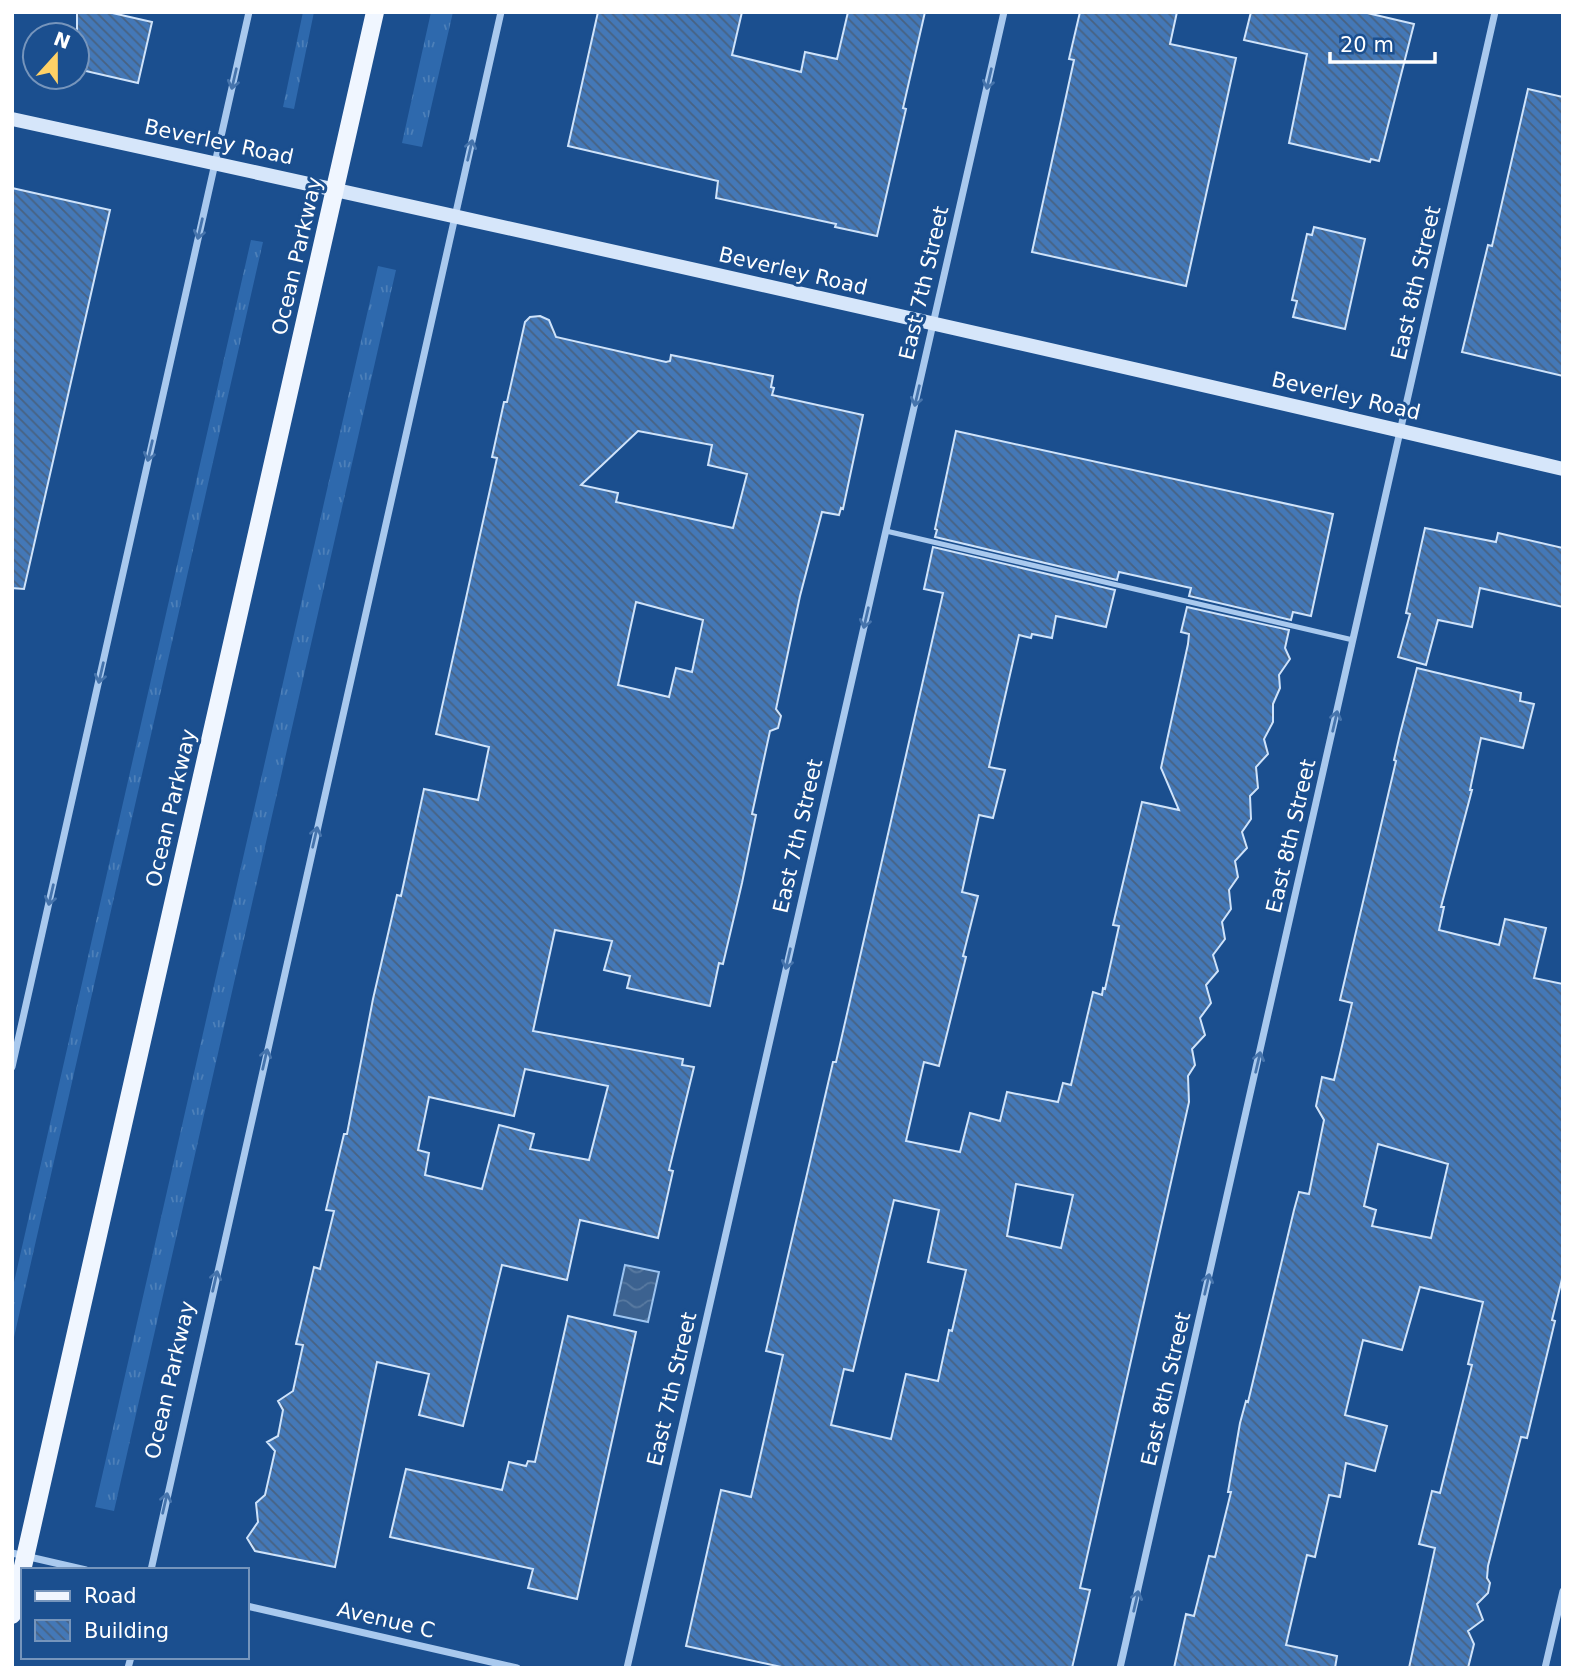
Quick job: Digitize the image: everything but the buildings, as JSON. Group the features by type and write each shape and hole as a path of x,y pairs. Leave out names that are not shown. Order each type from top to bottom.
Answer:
{"main road":[{"name":"Ocean Parkway","path":"12,1615 19,1555 374,12"}],"street":[{"path":"12,1067 250,12"},
{"name":"Ocean Parkway","path":"151,1568 501,12"},
{"name":"East 7th Street","path":"627,1668 1004,12"},
{"name":"East 8th Street","path":"1120,1668 1495,12"},
{"name":"Beverley Road","path":"12,118 1401,430 1563,470"},
{"path":"19,1555 77,1568"},
{"path":"1545,1668 1563,1591"},
{"name":"Avenue C","path":"248,1606 517,1668"}],"lane":[{"path":"886,531 1353,640"}],"green space":[{"path":"303,12 314,12 294,109 283,107"},
{"path":"431,12 453,12 422,147 402,143"},
{"path":"251,240 263,242 12,1346 12,1291"},
{"path":"378,266 396,270 114,1511 95,1507"}],"water":[{"path":"625,1265 659,1272 648,1322 614,1315"}]}
